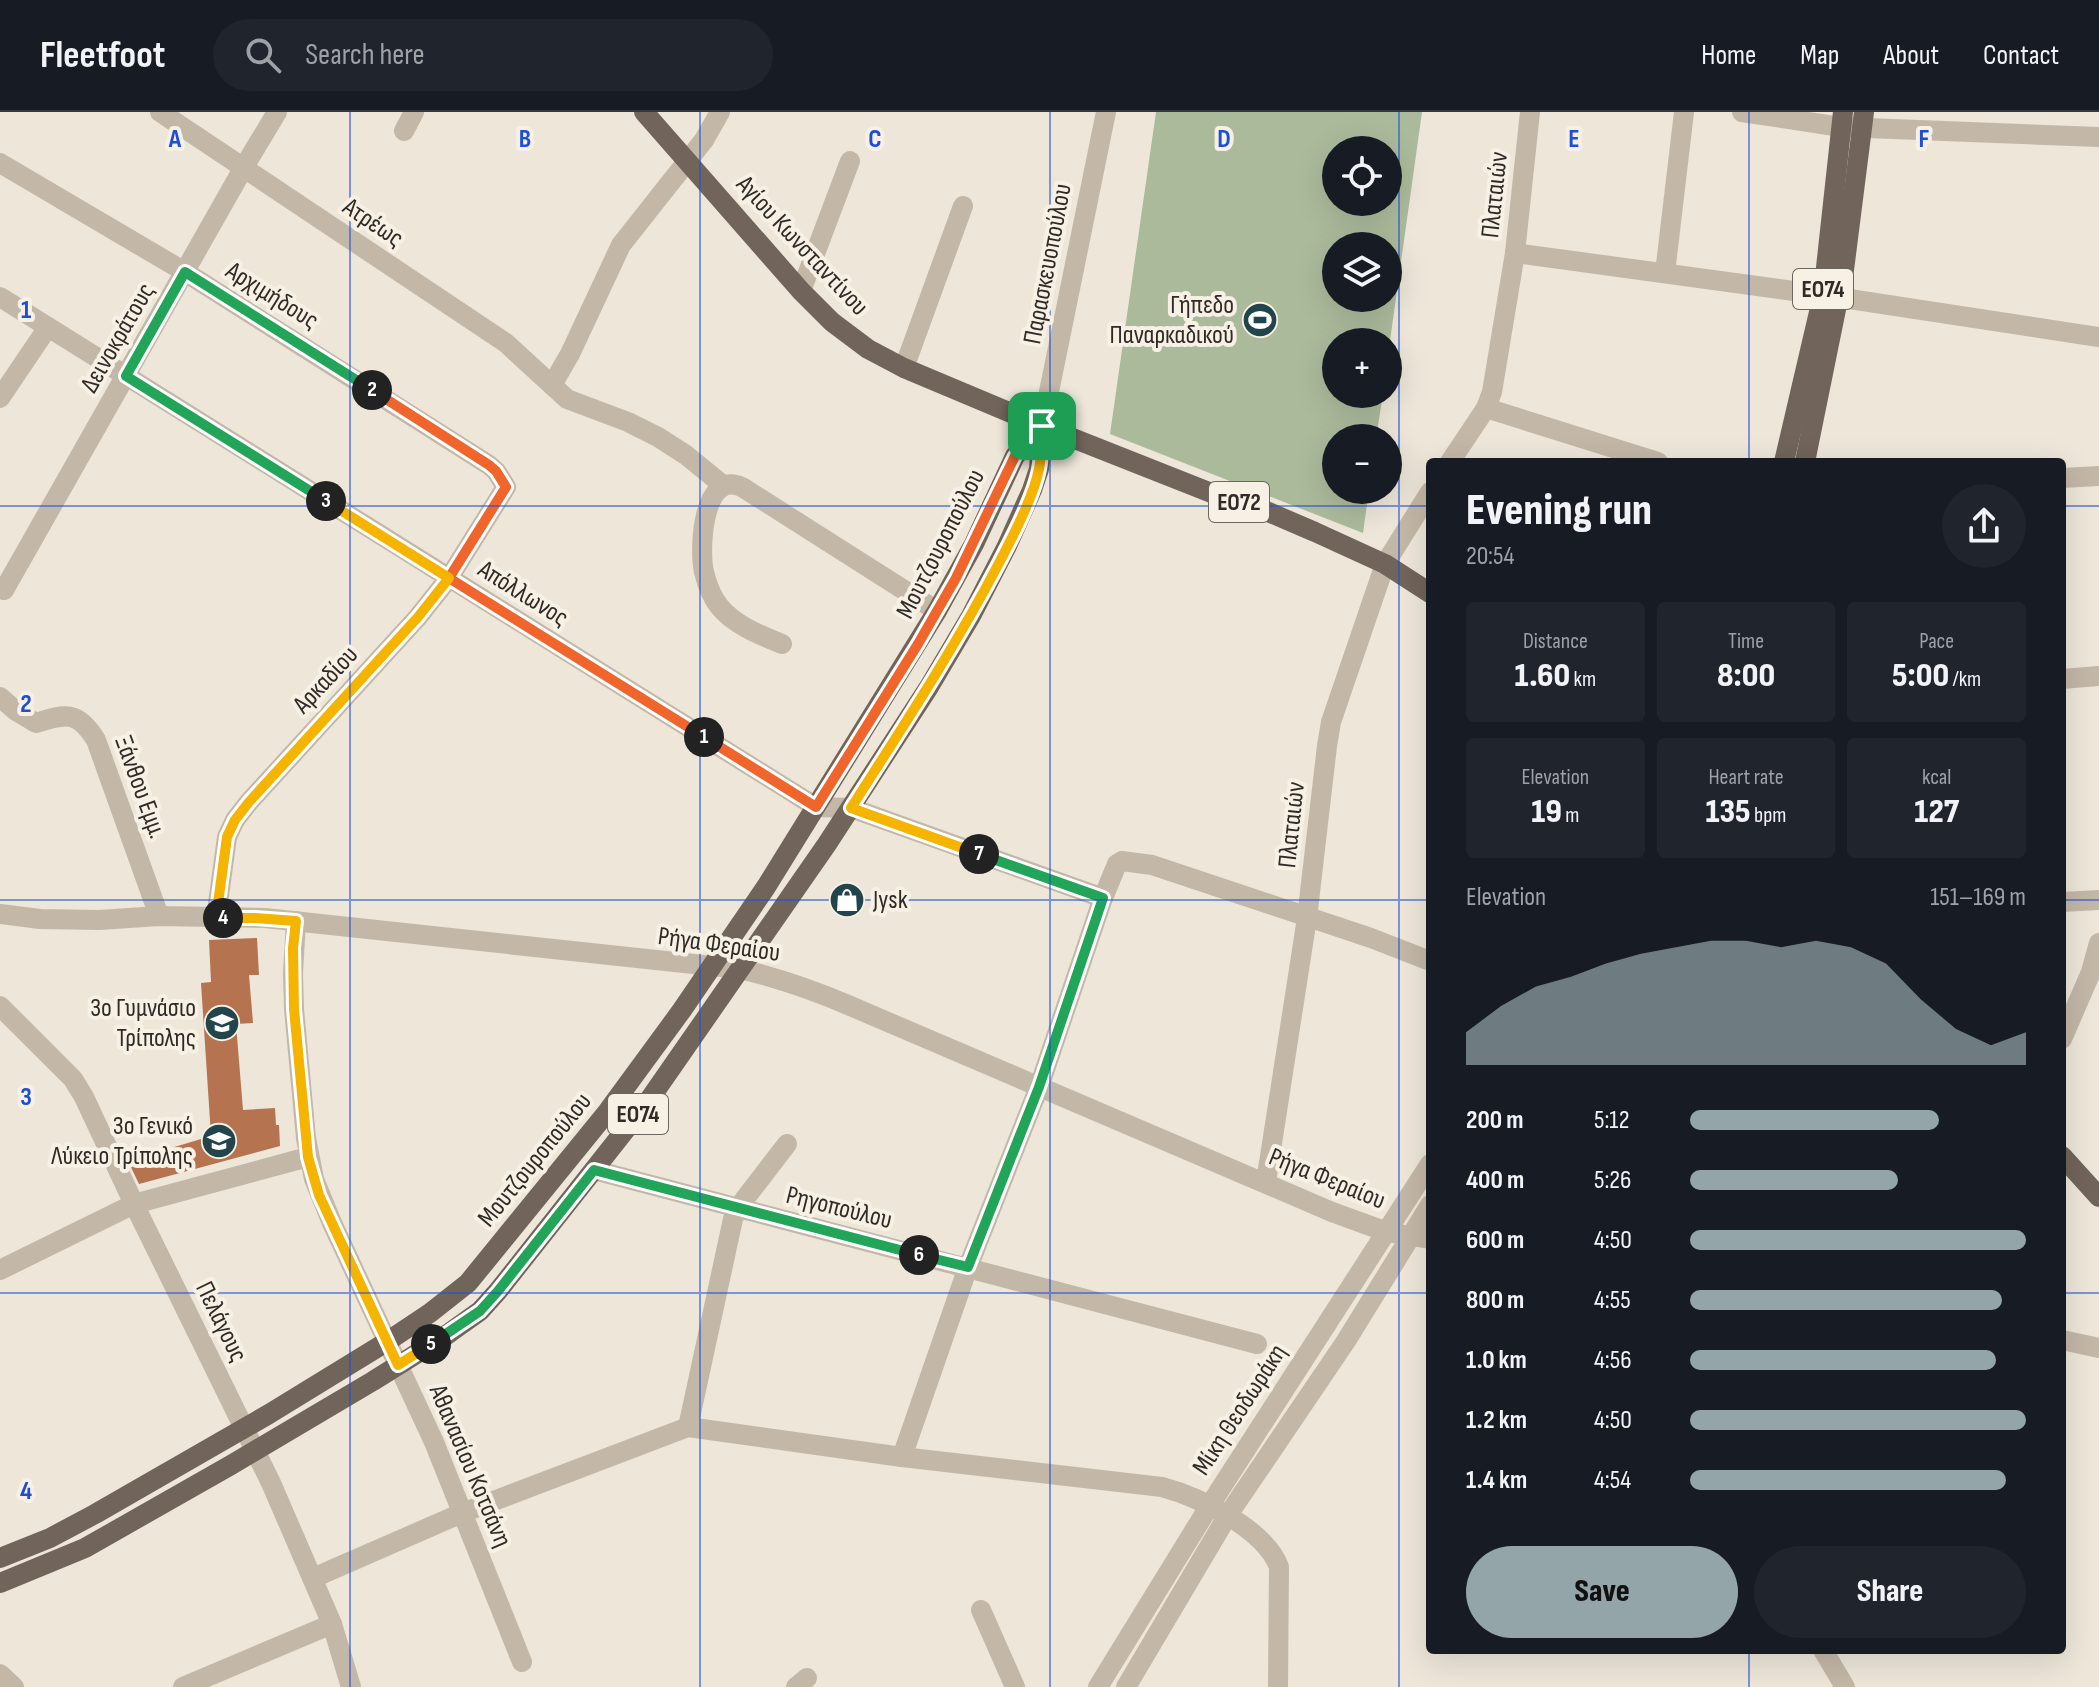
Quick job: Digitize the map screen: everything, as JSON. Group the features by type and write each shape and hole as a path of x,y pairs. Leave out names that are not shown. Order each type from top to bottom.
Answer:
{"main road":[{"name":"Αγίου Κωνσταντίνου","path":"644,112 801,291 832,322 868,349 904,368 1042,426 1214,494 1259,508 1385,564 1426,590"},
{"name":"ΕΟ74","path":"1785,458 1831,297 1842,119"},
{"name":"ΕΟ74","path":"1806,458 1864,120"},
{"name":"Μουτζουροπούλου","path":"0,1558 50,1538 245,1428 388,1341 468,1283 608,1111 766,887 937,611 974,544 1015,456 1042,426"},
{"name":"Μουτζουροπούλου","path":"0,1583 85,1548 256,1451 445,1336 480,1311 649,1100 851,808 929,687 971,616 1032,490 1039,469 1042,426"},
{"path":"2066,1160 2099,1197"}],"street":[{"name":"Ατρέως","path":"160,112 506,343 567,399 658,437 724,486"},
{"name":"Δεινοκράτους","path":"4,590 277,112"},
{"path":"552,385 570,354 621,245 704,140 720,112"},
{"name":"Παρασκευοπούλου","path":"1042,426 1106,112"},
{"name":"Πλαταιών","path":"1453,458 1486,408 1497,371 1515,253 1530,112"},
{"path":"1665,273 1684,112"},
{"path":"1742,112 2099,137"},
{"path":"801,291 850,161"},
{"name":"Αρχιμήδους","path":"0,163 185,272 489,465 506,487"},
{"path":"904,368 963,206"},
{"path":"1515,253 2099,337"},
{"name":"Απόλλωνος","path":"0,297 816,807"},
{"path":"0,398 48,327"},
{"path":"1486,408 1645,458"},
{"path":"2066,478 2099,476"},
{"path":"782,644 734,619 720,607 709,590 704,571 703,524 712,498 724,486 742,487 937,611"},
{"name":"Αρκαδίου","path":"216,918 227,837 235,820 418,617 449,578 506,487"},
{"name":"Πλαταιών","path":"1266,1182 1307,918 1331,722 1385,564 1426,498"},
{"path":"2066,679 2099,676"},
{"name":"Ξάνθου Εμμ.","path":"0,697 36,723 59,715 71,716 87,724 96,740 159,916"},
{"path":"816,807 851,808 1103,898"},
{"path":"902,1457 968,1267 1039,1087 1117,864 1125,860 1152,865 1426,959"},
{"path":"2066,902 2099,900"},
{"name":"Ρήγα Φεραίου","path":"0,914 40,919 99,920 159,916 296,921 740,969 807,988 1332,1212 1387,1232 1420,1238"},
{"name":"Αθανασίου Κοτσάνη","path":"296,921 294,1009 308,1157 319,1195 434,1442 522,1662"},
{"path":"2066,1030 2091,972 2099,943"},
{"name":"Πελάγους","path":"0,1006 73,1079 84,1097 256,1451 332,1624 351,1687"},
{"path":"688,1427 737,1209 787,1144"},
{"path":"0,1270 134,1204 308,1157"},
{"name":"Ρηγοπούλου","path":"594,1170 1257,1344"},
{"name":"Μίκη Θεοδωράκη","path":"1126,1687 1219,1510 1426,1170"},
{"name":"Μίκη Θεοδωράκη","path":"1098,1687 1219,1510 1420,1238 1426,1218"},
{"path":"2066,1341 2099,1348"},
{"path":"313,1578 462,1513 688,1427 902,1457 1142,1484 1181,1492 1219,1510 1268,1547 1275,1556 1279,1567 1278,1687"},
{"path":"981,1610 1015,1687"},
{"path":"183,1687 332,1624"},
{"path":"1825,1654 1845,1687"},
{"path":"0,1674 14,1687"}],"green space":[{"name":"Γήπεδο Παναρκαδικού","path":"1156,112 1422,112 1402,255 1402,232 1322,232 1322,312 1394,312 1392,328 1322,328 1322,408 1381,408 1378,424 1322,424 1322,504 1367,504 1363,533 1110,434"}],"building":[{"path":"257,938 259,975 249,975 253,1023 236,1024 243,1110 275,1108 280,1146 139,1184 128,1161 211,1136 201,983 211,982 209,940"}],"place":[{"name":"Γήπεδο Παναρκαδικού","path":"1260,320"},
{"name":"Jysk","path":"847,900"},
{"name":"3ο Γυμνάσιο Τρίπολης","path":"222,1023"},
{"name":"3ο Γενικό Λύκειο Τρίπολης","path":"219,1141"}],"route":[{"path":"1042,426 1015,456 956,578 816,807 449,578 506,487 496,471 185,272 126,376 449,578 418,617 235,820 227,837 216,918 296,921 294,1009 308,1157 319,1195 398,1365 480,1311 594,1170 968,1267 1039,1087 1103,898 851,808 929,687 1007,546 1039,469 1042,426"}]}
